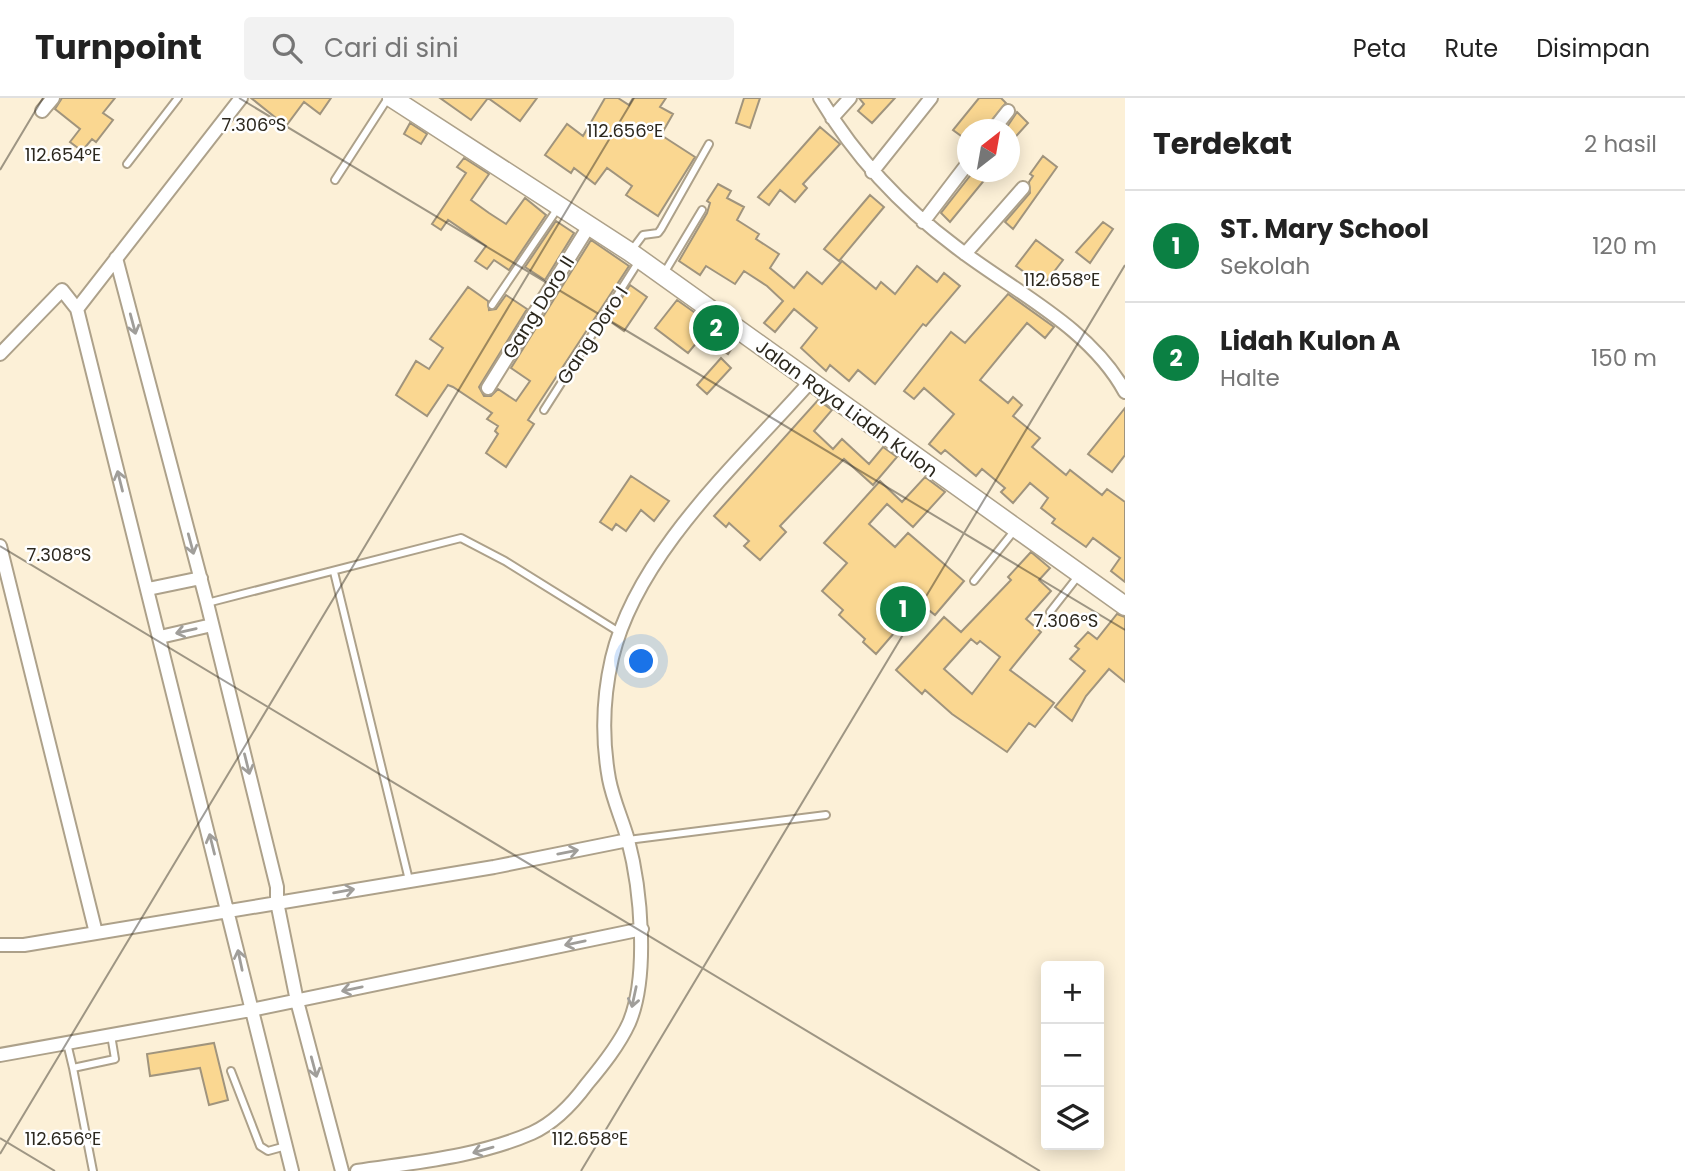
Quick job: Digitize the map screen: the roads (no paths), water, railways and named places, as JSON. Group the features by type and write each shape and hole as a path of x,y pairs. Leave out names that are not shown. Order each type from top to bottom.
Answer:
{"main road":[{"name":"Jalan Raya Lidah Kulon","path":"390,98 635,256 1125,606"}],"street":[{"path":"42,111 53,98"},
{"path":"77,309 241,98"},
{"path":"820,98 872,172 923,222 1087,342 1125,392"},
{"path":"832,118 850,98"},
{"path":"872,172 931,98"},
{"path":"1001,119 1007,111"},
{"path":"923,222 957,177"},
{"path":"965,254 1023,188"},
{"name":"Gang Doro II","path":"488,388 589,226"},
{"path":"116,258 201,578 277,887 277,902 297,1000 342,1171"},
{"path":"0,354 62,290 77,309 292,1171"},
{"path":"357,1171 480,1152 535,1132 572,1104 602,1066 629,1022 640,972 642,929 628,840 610,780 605,742 606,691 619,632 637,590 660,552 810,382"},
{"path":"0,546 96,933"},
{"path":"148,589 201,578"},
{"path":"160,637 212,625"},
{"path":"0,945 24,945 494,867 628,840"},
{"path":"0,1055 251,1010 642,929"}],"lane":[{"path":"127,164 178,98"},
{"path":"335,180 390,98"},
{"path":"635,256 643,235 658,233 661,229 693,177 709,144"},
{"path":"492,305 559,206"},
{"path":"662,276 702,210"},
{"name":"Gang Doro I","path":"544,410 635,256"},
{"path":"974,581 1016,529"},
{"path":"207,603 461,538 505,561 619,632"},
{"path":"334,572 409,880"},
{"path":"1050,612 1080,575"},
{"path":"628,840 826,815"},
{"path":"73,1068 115,1059 111,1035"},
{"path":"68,1043 93,1171"},
{"path":"231,1071 260,1146 268,1151 286,1146"}],"place":[{"name":"Lidah Kulon A","path":"716,328"},
{"name":"ST. Mary School","path":"903,609"}]}
